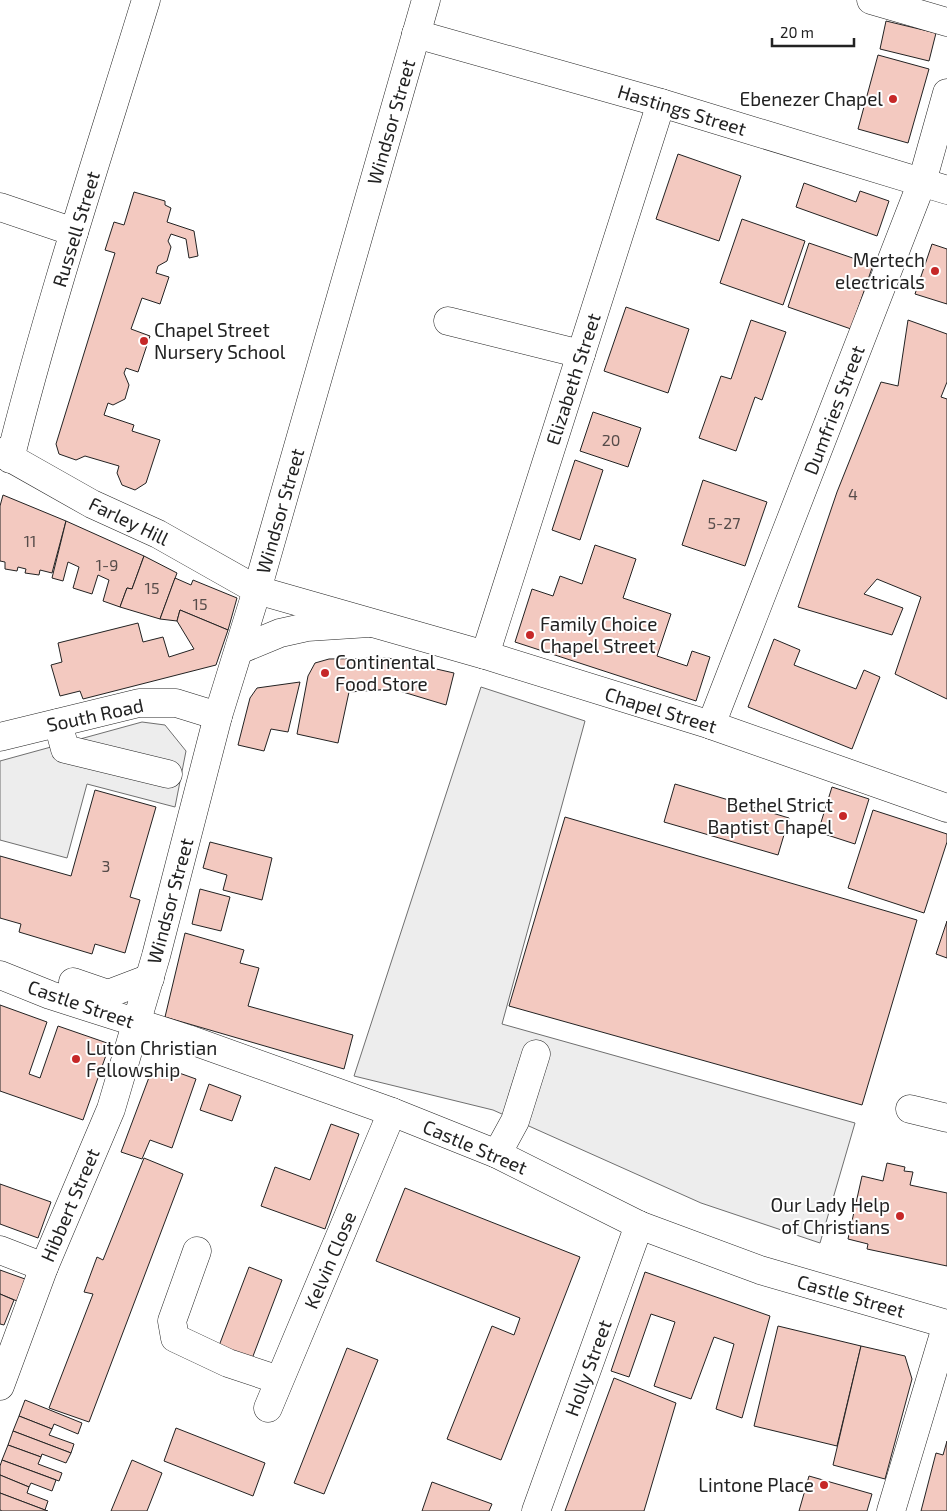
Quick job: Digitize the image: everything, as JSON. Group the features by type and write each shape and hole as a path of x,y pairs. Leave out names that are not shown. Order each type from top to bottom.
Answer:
{"street":[{"name":"Russell Street","path":"5,456 25,401 74,232 146,0"},
{"name":"Windsor Street","path":"136,1022 150,978 218,716 258,590 426,0"},
{"path":"871,0 947,22"},
{"name":"Hastings Street","path":"416,34 661,103 935,186"},
{"name":"Dumfries Street","path":"711,725 935,186 947,93"},
{"name":"Elizabeth Street","path":"485,655 661,103"},
{"path":"0,207 74,232"},
{"path":"448,320 581,354"},
{"name":"Farley Hill","path":"5,456 92,504 158,534 258,590"},
{"name":"Chapel Street","path":"258,590 485,655 711,725 947,808"},
{"name":"Chapel Street","path":"239,650 280,633 307,627 371,623"},
{"name":"South Road","path":"0,736 140,703 176,703 218,716"},
{"path":"58,723 65,749 168,774"},
{"name":"Castle Street","path":"0,960 108,994 150,978"},
{"name":"Castle Street","path":"0,975 50,995 136,1022 392,1112 497,1154 639,1224 760,1270 947,1324"},
{"name":"Hibbert Street","path":"0,1386 44,1267 111,1108 136,1022"},
{"path":"497,1154 515,1120 536,1054"},
{"path":"910,1109 947,1118"},
{"name":"Kelvin Close","path":"268,1408 392,1112"},
{"name":"Holly Street","path":"536,1511 639,1224"},
{"path":"0,1250 44,1267"},
{"path":"197,1251 172,1321 175,1338 228,1363 279,1380"},
{"path":"891,1511 947,1324"}],"shaded area":[{"path":"481,687 585,721 502,1024 855,1123 820,1243 701,1203 493,1110 354,1076"},
{"path":"142,722 165,725 186,751 175,807 87,784 67,858 0,840 0,761"}],"building":[{"path":"886,21 936,33 929,61 880,49"},
{"name":"Ebenezer Chapel","path":"878,55 929,69 908,143 858,129"},
{"path":"678,154 741,176 719,241 656,219"},
{"path":"804,183 856,202 860,191 889,201 877,236 796,207"},
{"path":"134,192 165,201 165,205 171,208 167,222 194,231 198,256 189,258 186,239 171,234 168,241 171,247 167,261 158,266 156,273 169,277 160,304 142,298 131,329 150,336 138,372 126,368 124,373 129,385 125,399 113,405 108,403 104,415 134,425 132,431 160,440 146,483 135,490 122,485 117,473 119,466 85,456 76,460 59,454 56,444 115,253 105,250 114,222 124,225"},
{"path":"742,219 805,241 783,305 720,283"},
{"path":"809,243 873,265 851,329 788,307"},
{"name":"Mertech electricals","path":"932,244 947,249 947,304 915,294"},
{"path":"626,307 689,329 668,393 604,371"},
{"path":"751,320 786,332 762,400 755,397 736,451 699,438 721,376 731,379"},
{"path":"908,320 947,334 947,382 941,397 947,399 947,699 895,674 921,597 877,579 864,594 903,608 892,635 798,607 837,492 881,382 898,386"},
{"path":"593,412 641,428 628,467 580,451"},
{"path":"575,460 603,470 580,540 552,530"},
{"path":"703,480 767,502 745,566 682,545"},
{"path":"3,495 66,521 52,573 40,570 39,575 25,573 26,569 18,567 17,571 5,569 5,562 0,561 0,506"},
{"path":"66,521 144,556 132,589 127,588 120,607 103,601 109,580 98,575 92,594 73,588 79,567 68,562 63,581 52,578"},
{"path":"595,545 636,559 623,598 671,614 657,656 687,666 692,651 710,657 696,701 515,642 532,589 553,596 560,576 582,584"},
{"path":"144,556 177,573 160,619 120,607 127,588 132,589"},
{"path":"175,578 191,585 193,580 237,598 228,630 180,610 177,621 160,619"},
{"path":"180,610 228,630 216,665 83,699 80,691 60,696 51,665 62,662 58,643 138,623 143,642 163,637 169,657 194,649 177,621"},
{"path":"774,639 800,650 794,665 856,689 864,670 880,677 852,749 748,707"},
{"path":"388,658 454,673 446,705 393,689 349,692 338,743 297,734 308,676 315,663 329,659"},
{"path":"300,682 288,732 271,729 264,751 238,745 250,698 257,688"},
{"path":"675,784 789,818 778,855 664,822"},
{"name":"Bethel Strict Baptist Chapel","path":"832,787 869,799 855,844 818,832"},
{"path":"95,790 156,807 130,897 140,900 125,953 95,944 92,954 19,932 21,924 0,918 0,856 71,876"},
{"path":"873,810 947,834 947,842 924,913 848,888"},
{"path":"565,817 917,920 862,1105 509,1006"},
{"path":"210,842 272,858 262,900 223,890 227,875 203,868"},
{"path":"200,889 230,897 221,931 192,924"},
{"path":"947,921 947,958 936,954"},
{"path":"185,933 244,950 240,963 259,968 248,1006 353,1035 344,1069 165,1017"},
{"name":"Luton Christian Fellowship","path":"0,1005 47,1022 29,1074 40,1078 58,1026 110,1044 83,1120 0,1091"},
{"path":"154,1064 196,1079 172,1148 150,1140 142,1159 121,1152"},
{"path":"209,1084 241,1096 232,1121 200,1110"},
{"path":"331,1124 359,1134 325,1229 261,1206 275,1167 310,1180"},
{"path":"144,1158 183,1174 89,1422 49,1408 93,1294 84,1292 97,1257 103,1260"},
{"name":"Our Lady Help of Christians","path":"887,1163 905,1167 904,1171 913,1172 910,1185 947,1193 947,1266 867,1249 868,1244 848,1239 862,1176 883,1181"},
{"path":"0,1184 51,1202 38,1238 0,1224"},
{"path":"405,1188 580,1257 501,1460 447,1439 492,1326 514,1335 520,1318 376,1261"},
{"path":"249,1267 282,1280 250,1364 217,1351"},
{"path":"0,1270 25,1279 17,1301 0,1294"},
{"path":"645,1272 770,1316 742,1418 716,1409 734,1344 714,1337 691,1399 654,1386 675,1322 651,1314 629,1377 611,1371"},
{"path":"0,1294 14,1300 4,1325 0,1324"},
{"path":"778,1326 861,1346 837,1446 754,1426"},
{"path":"861,1346 905,1356 912,1379 885,1479 833,1465"},
{"path":"347,1348 378,1360 324,1494 294,1483"},
{"path":"614,1378 676,1403 644,1511 565,1511"},
{"path":"25,1400 82,1423 78,1434 54,1424 52,1429 19,1416"},
{"path":"19,1416 52,1429 49,1435 74,1444 71,1453 13,1431"},
{"path":"176,1428 265,1463 253,1496 164,1461"},
{"path":"13,1431 71,1453 66,1463 42,1454 41,1457 8,1445"},
{"path":"947,1441 947,1511 921,1511 936,1453 943,1455"},
{"path":"8,1445 41,1457 38,1464 62,1473 59,1481 2,1460"},
{"path":"2,1460 56,1480 52,1491 31,1483 29,1487 0,1475"},
{"path":"132,1460 162,1473 147,1511 111,1511"},
{"path":"0,1475 29,1487 27,1493 48,1501 45,1510 0,1493"},
{"name":"Lintone Place","path":"809,1476 872,1494 867,1511 799,1511"},
{"path":"432,1482 492,1504 489,1511 422,1511"},
{"path":"0,1493 48,1511 2,1511 0,1510"}],"place":[{"name":"Ebenezer Chapel","path":"893,99"},
{"name":"Mertech electricals","path":"935,271"},
{"name":"Chapel Street Nursery School","path":"144,341"},
{"name":"Family Choice Chapel Street","path":"530,635"},
{"name":"Continental Food Store","path":"325,673"},
{"name":"Bethel Strict Baptist Chapel","path":"843,816"},
{"name":"Luton Christian Fellowship","path":"76,1059"},
{"name":"Our Lady Help of Christians","path":"900,1216"},
{"name":"Lintone Place","path":"824,1485"}]}
